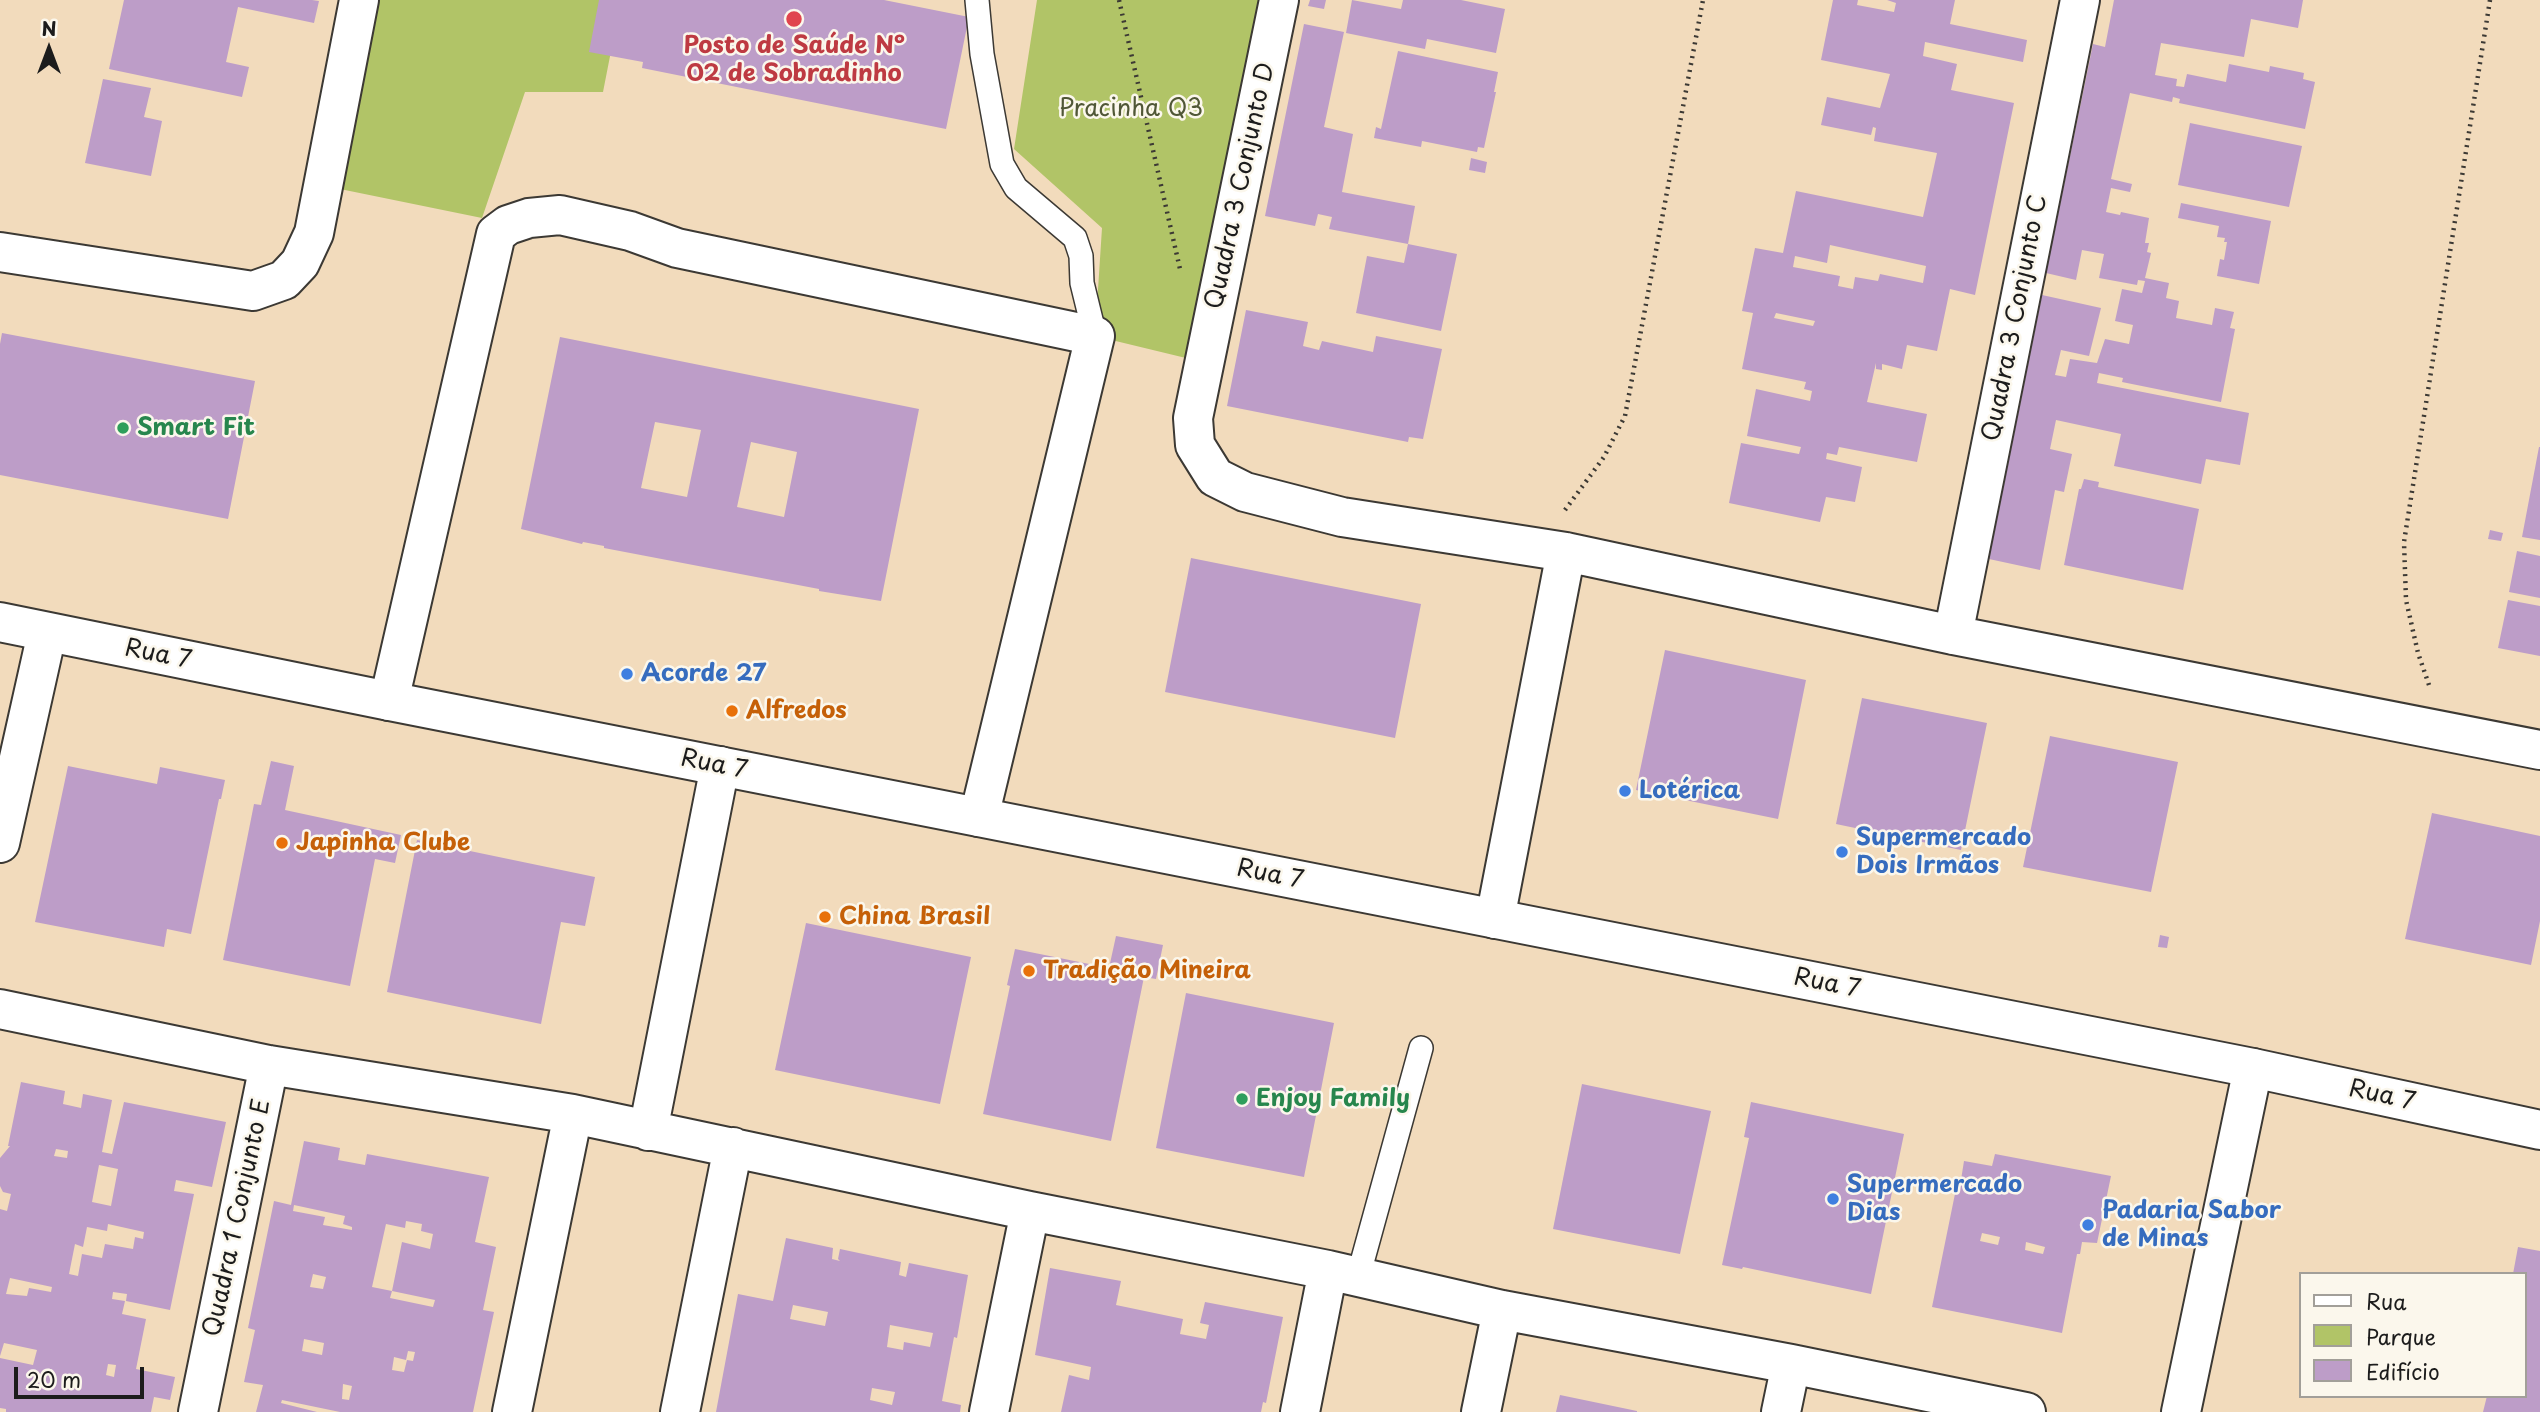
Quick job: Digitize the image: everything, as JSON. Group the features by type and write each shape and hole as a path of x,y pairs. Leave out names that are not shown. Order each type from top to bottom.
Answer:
{"street":[{"path":"0,252 253,290 284,280 300,263 314,233 359,0"},
{"name":"Quadra 3 Conjunto D","path":"1279,0 1193,418 1195,445 1216,477 1245,492 1342,517 1558,551 1953,635 2540,750"},
{"name":"Quadra 3 Conjunto C","path":"1953,635 2080,0"},
{"path":"389,701 496,234 508,225 529,218 560,215 630,231 677,248 1095,336 979,817"},
{"path":"1495,919 1558,551"},
{"name":"Rua 7","path":"0,622 2253,1068 2540,1130"},
{"path":"0,843 47,633"},
{"path":"648,1131 720,766"},
{"path":"0,1009 269,1065 573,1114 1343,1274 1502,1310 1791,1364 2026,1412"},
{"name":"Quadra 1 Conjunto E","path":"198,1412 269,1065"},
{"path":"2180,1412 2253,1068"},
{"path":"512,1412 573,1114"},
{"path":"680,1412 733,1147"},
{"path":"989,1412 1030,1211"},
{"path":"1300,1412 1343,1274"},
{"path":"1481,1412 1502,1310"},
{"path":"1781,1412 1791,1364"}],"lane":[{"path":"977,0 982,54 1002,164 1016,188 1075,238 1081,256 1082,283 1095,336"},
{"path":"1343,1274 1421,1048"}],"path":[{"path":"1119,0 1182,279"},
{"path":"1558,551 1563,514 1604,457 1625,416 1703,0"},
{"path":"2428,728 2430,685 2418,653 2406,600 2404,542 2490,0"}],"green space":[{"path":"378,0 621,0 603,92 525,92 482,218 340,189"},
{"name":"Pracinha Q3","path":"1037,0 1262,0 1190,359 1095,336 1102,228 1014,149"}],"building":[{"path":"124,0 319,1 314,23 238,7 226,62 249,67 242,97 109,69"},
{"path":"599,0 884,0 969,17 946,129 642,68 643,62 589,52"},
{"path":"1310,0 1326,0 1324,9 1308,6"},
{"path":"1352,0 1401,9 1403,0 1461,0 1505,9 1496,53 1427,39 1425,49 1346,33"},
{"path":"1833,0 1858,0 1857,5 1894,12 1896,3 1887,0 1955,0 1950,24 2027,40 2023,62 1925,42 1923,56 1957,64 1951,90 2014,103 1975,295 1950,289 1937,351 1907,345 1902,369 1882,364 1882,370 1876,369 1876,363 1867,402 1927,414 1917,462 1839,447 1837,455 1827,453 1826,459 1862,467 1855,502 1826,497 1820,522 1729,503 1741,443 1799,454 1801,447 1747,436 1756,389 1810,401 1812,391 1804,389 1806,382 1742,369 1753,313 1742,311 1755,248 1783,253 1796,191 1923,217 1937,153 1874,141 1876,128 1873,127 1871,135 1821,125 1827,97 1880,108 1890,74 1821,60","holes":["1830,245 1926,266 1923,283 1880,274 1878,281 1855,277 1853,289 1838,286 1840,276 1793,267 1795,256 1827,263","1776,313 1815,321 1813,326 1774,318"]},
{"path":"2114,0 2303,0 2298,28 2251,19 2244,57 2161,43 2155,75 2177,79 2176,86 2184,87 2187,74 2226,82 2229,64 2269,72 2270,66 2304,73 2303,79 2315,82 2305,129 2179,103 2180,99 2173,97 2172,102 2130,93 2111,179 2132,184 2130,192 2111,188 2106,212 2149,218 2145,243 2149,243 2147,252 2151,253 2145,278 2169,283 2166,298 2179,301 2176,318 2212,325 2215,308 2234,312 2230,328 2235,329 2221,402 2122,382 2123,378 2099,373 2097,383 2249,413 2240,465 2206,459 2201,484 2114,466 2121,434 2056,420 2050,449 2072,454 2064,492 2055,490 2040,570 1989,559 2042,295 2101,308 2089,356 2061,350 2055,375 2066,377 2070,359 2097,363 2105,339 2129,344 2133,325 2115,321 2122,289 2142,293 2145,281 2138,280 2137,285 2099,278 2104,254 2082,250 2076,280 2046,273 2093,44 2105,47"},
{"path":"1304,24 1344,32 1324,127 1353,134 1342,192 1415,206 1408,244 1329,229 1332,217 1318,214 1315,226 1265,216"},
{"path":"1398,51 1498,72 1484,148 1478,147 1477,152 1422,141 1421,147 1374,138 1376,127 1381,129"},
{"path":"103,79 151,88 144,117 162,121 151,176 85,163"},
{"path":"2190,123 2302,146 2289,207 2178,185"},
{"path":"1471,158 1487,162 1485,173 1469,170"},
{"path":"2181,203 2271,221 2259,284 2217,276 2220,259 2224,260 2227,242 2224,242 2225,238 2217,237 2219,226 2178,218"},
{"path":"1408,244 1457,254 1441,331 1356,313 1367,256 1404,263"},
{"path":"1246,310 1308,322 1303,346 1319,350 1322,341 1373,352 1376,336 1442,349 1423,439 1409,437 1408,442 1227,406"},
{"name":"Smart Fit","path":"2,333 255,381 228,519 0,475"},
{"path":"560,337 919,409 881,601 819,591 604,546 582,544 521,529","holes":["655,422 701,430 687,497 641,488","751,442 797,452 784,517 737,507"]},
{"path":"2540,447 2540,540 2522,537"},
{"path":"2084,479 2099,482 2098,487 2199,509 2183,590 2064,565 2079,489"},
{"path":"2490,530 2503,533 2501,541 2488,539"},
{"path":"2517,551 2540,556 2540,598 2509,592"},
{"path":"1191,558 1421,604 1395,738 1165,692"},
{"path":"2508,600 2540,606 2540,656 2498,648"},
{"path":"1665,650 1806,680 1778,819 1636,790"},
{"path":"1862,698 1987,723 1961,850 1836,824"},
{"path":"2050,736 2178,762 2151,892 2023,867"},
{"path":"271,761 294,766 285,810 401,835 395,863 375,859 350,986 223,960 254,804 261,805"},
{"path":"68,766 157,784 160,767 225,780 191,934 167,929 164,947 35,922"},
{"path":"2432,813 2540,836 2540,921 2531,965 2405,939"},
{"path":"417,840 595,877 585,926 561,922 541,1024 387,992"},
{"path":"806,923 971,957 940,1104 775,1070"},
{"path":"2160,935 2169,937 2167,948 2158,947"},
{"path":"1116,936 1163,945 1156,979 1144,977 1111,1141 983,1114 1010,986 1007,985 1015,949 1109,968"},
{"name":"Enjoy Family","path":"1186,993 1334,1023 1304,1177 1156,1148"},
{"path":"21,1082 65,1091 63,1104 81,1108 83,1094 112,1100 102,1152 112,1154 124,1102 226,1122 212,1187 176,1180 174,1191 194,1194 170,1310 126,1301 127,1294 113,1292 112,1299 125,1301 122,1314 146,1319 136,1369 175,1377 170,1400 154,1397 151,1412 6,1412 6,1409 0,1408 0,1358 33,1365 37,1350 4,1343 0,1356 0,1209 7,1211 11,1194 3,1192 0,1186 0,1158 8,1146","holes":["56,1149 68,1151 67,1158 54,1156","99,1165 118,1169 111,1206 92,1202","108,1224 144,1232 143,1239 135,1237 133,1249 105,1244 102,1258 82,1254 78,1276 69,1274 75,1244 83,1247 87,1227 107,1231","10,1278 52,1287 51,1292 29,1288 27,1296 6,1294","108,1364 116,1365 114,1377 106,1375"]},
{"path":"1582,1084 1711,1111 1680,1254 1553,1229"},
{"path":"1751,1102 1904,1134 1871,1294 1722,1265 1749,1138 1744,1137"},
{"path":"304,1141 340,1148 338,1160 365,1165 367,1154 489,1177 475,1242 496,1247 483,1310 494,1312 473,1412 340,1412 282,1400 281,1403 317,1412 256,1412 263,1385 244,1382 255,1330 248,1328 274,1201 291,1205","holes":["294,1205 345,1216 343,1224 352,1227 352,1230 323,1225 325,1217 293,1211","406,1221 422,1224 421,1231 433,1234 430,1249 402,1242 392,1291 372,1287 386,1224 405,1228","313,1274 326,1277 323,1289 310,1287","392,1291 435,1300 433,1307 390,1298","304,1339 324,1343 322,1355 302,1351","408,1351 415,1352 413,1361 407,1360 404,1372 392,1370 394,1357 406,1360","343,1384 352,1386 349,1400 342,1399"]},
{"path":"1995,1154 2111,1176 2097,1243 2082,1242 2080,1254 2077,1254 2062,1333 1932,1307 1964,1161 1992,1166","holes":["1982,1233 2000,1237 1998,1245 1980,1241","2026,1242 2045,1247 2043,1254 2025,1250"]},
{"path":"786,1238 833,1248 832,1259 840,1261 840,1249 901,1262 899,1275 906,1277 909,1263 968,1275 942,1401 961,1405 960,1412 716,1412 738,1294 773,1301","holes":["793,1305 828,1312 825,1326 790,1319","890,1325 933,1333 930,1347 904,1342 903,1350 887,1347","872,1388 895,1392 892,1405 870,1400"]},
{"path":"2518,1247 2540,1251 2540,1412 2483,1412 2486,1398 2526,1398 2526,1272 2513,1272"},
{"path":"1050,1268 1121,1281 1116,1305 1183,1319 1180,1334 1206,1339 1209,1325 1200,1323 1205,1302 1283,1317 1266,1403 1263,1402 1261,1412 1061,1412 1069,1375 1089,1380 1091,1367 1035,1355"},
{"path":"1560,1395 1637,1411 1637,1412 1556,1412"}],"place":[{"name":"Posto de Saúde N° 02 de Sobradinho","path":"794,19"},
{"name":"Smart Fit","path":"123,428"},
{"name":"Acorde 27","path":"627,674"},
{"name":"Alfredos","path":"732,711"},
{"name":"Lotérica","path":"1625,791"},
{"name":"Japinha Clube","path":"282,843"},
{"name":"Supermercado Dois Irmãos","path":"1842,852"},
{"name":"China Brasil","path":"825,917"},
{"name":"Tradição Mineira","path":"1029,971"},
{"name":"Enjoy Family","path":"1242,1099"},
{"name":"Supermercado Dias","path":"1833,1199"},
{"name":"Padaria Sabor de Minas","path":"2088,1225"}]}
